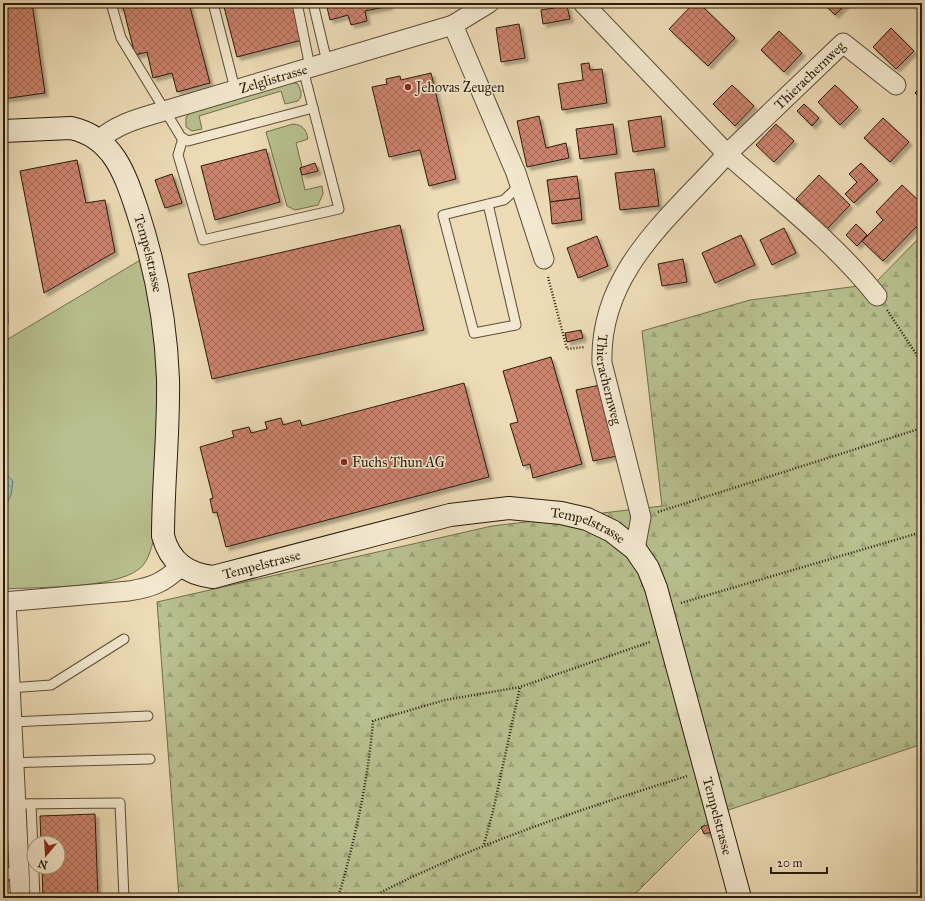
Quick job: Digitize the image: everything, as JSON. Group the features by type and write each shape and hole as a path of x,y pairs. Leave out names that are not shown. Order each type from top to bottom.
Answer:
{"street":[{"name":"Zelglistrasse","path":"99,140 109,131 121,124 164,110 421,36 453,25 489,3"},
{"path":"583,3 728,154 837,251 860,274 878,296"},
{"path":"453,25 499,130 520,185 544,259"},
{"name":"Thierachernweg","path":"635,549 641,517 605,380 602,363 601,346 607,311 615,290 634,258 728,154 843,43 896,85"},
{"name":"Tempelstrasse","path":"3,131 16,132 71,128 84,132 99,140 113,154 124,174 146,237 157,286 165,333 168,380 163,536 166,547 172,558 190,573 213,577 226,575 450,515 509,508 562,513 587,519 612,531 635,549 653,578 740,898"},
{"path":"25,895 19,866 23,804 8,763 11,722 7,682 4,602 129,591 148,587 164,580 180,566"}],"lane":[{"path":"111,3 121,38 180,137 188,141 313,108"},
{"path":"213,3 235,89"},
{"path":"297,3 313,66"},
{"path":"183,138 178,155 203,240 340,209 313,108 313,3"},
{"path":"488,204 516,325 474,333 443,215 504,200 520,185"},
{"path":"3,313 3,323"},
{"path":"7,682 51,685 124,639"},
{"path":"11,722 148,716"},
{"path":"8,763 150,759"},
{"path":"25,895 23,804 120,803 124,898"},
{"path":"3,878 19,866"}],"path":[{"path":"544,259 567,349 601,346"},
{"path":"878,296 922,362"},
{"path":"641,517 922,428"},
{"path":"338,898 354,847 371,746 373,721 445,700 520,687 669,635 681,602 922,532"},
{"path":"484,845 493,811 520,687"},
{"path":"370,898 484,845 554,818 705,770"}],"green space":[{"path":"291,82 298,84 301,91 301,97 298,101 285,104 281,91 199,116 202,129 192,131 186,127 186,117 192,111"},
{"path":"293,124 304,128 308,139 296,143 302,167 300,168 305,190 322,186 323,194 318,205 295,210 287,206 266,132"},
{"path":"922,235 922,744 714,815 631,898 179,898 157,602 492,526 662,506 642,331 750,300 874,284"},
{"path":"142,259 153,310 159,381 154,539 149,555 145,563 139,569 127,576 112,580 74,586 3,589 3,342"}],"water":[{"path":"3,471 13,481 11,495 3,512"}],"building":[{"path":"3,3 32,3 45,93 3,99"},
{"path":"117,3 189,3 210,83 177,92 172,73 153,78 147,52 135,55 123,7 118,8"},
{"path":"223,3 292,3 302,40 237,57"},
{"path":"326,3 389,3 390,6 365,11 367,21 351,25 348,15 330,20"},
{"path":"694,3 699,3 735,38 708,66 669,29"},
{"path":"823,3 847,3 835,15"},
{"path":"567,6 570,19 543,24 541,10"},
{"path":"519,24 525,58 501,62 496,28"},
{"path":"891,28 914,51 896,69 873,47"},
{"path":"779,31 802,53 784,72 761,50"},
{"path":"589,63 590,70 602,69 607,103 562,110 558,84 583,80 581,64"},
{"path":"431,73 456,179 429,186 420,150 389,157 372,87 387,84 386,79 400,76 401,80"},
{"path":"732,85 754,106 735,126 713,104"},
{"path":"835,85 858,107 840,125 818,102"},
{"path":"922,85 922,100 915,93"},
{"path":"804,104 819,118 812,126 797,111"},
{"path":"539,116 546,148 566,143 569,158 527,167 517,121"},
{"path":"661,116 665,147 633,152 628,121"},
{"path":"883,118 909,142 890,162 864,138"},
{"path":"613,124 617,154 580,159 576,129"},
{"path":"776,124 794,141 774,162 756,145"},
{"path":"266,149 280,202 215,220 201,166"},
{"path":"77,160 86,203 105,200 115,252 44,293 20,171"},
{"path":"315,163 318,171 302,175 300,168"},
{"path":"861,163 878,180 854,203 845,194 857,182 849,174"},
{"path":"654,169 659,206 620,210 615,173"},
{"path":"172,174 182,203 165,208 155,180"},
{"path":"819,175 850,205 827,229 796,199"},
{"path":"577,176 580,198 550,202 547,180"},
{"path":"902,185 922,204 922,221 883,261 862,241 883,220 876,212"},
{"path":"580,198 582,220 552,224 550,202"},
{"path":"856,224 867,235 857,246 846,235"},
{"path":"400,225 424,330 212,379 188,274"},
{"path":"784,228 796,253 772,265 760,240"},
{"path":"741,235 755,265 715,283 702,253"},
{"path":"597,236 608,266 578,278 567,248"},
{"path":"683,259 687,282 662,286 658,264"},
{"path":"581,330 583,338 567,342 565,333"},
{"path":"551,357 582,464 533,478 530,464 523,466 510,424 518,422 503,371"},
{"name":"Fuchs Thun AG","path":"464,383 489,477 226,547 217,512 213,513 210,499 213,498 200,447 234,437 232,431 249,427 251,433 267,429 265,422 281,418 283,425 300,420 302,426"},
{"path":"600,385 617,456 593,461 576,390"},
{"path":"95,814 98,898 43,898 42,875 66,875 66,835 41,835 40,816"},
{"path":"710,824 712,832 704,834 701,827"}],"place":[{"name":"Jehovas Zeugen","path":"408,87"},
{"name":"Fuchs Thun AG","path":"344,462"}]}
